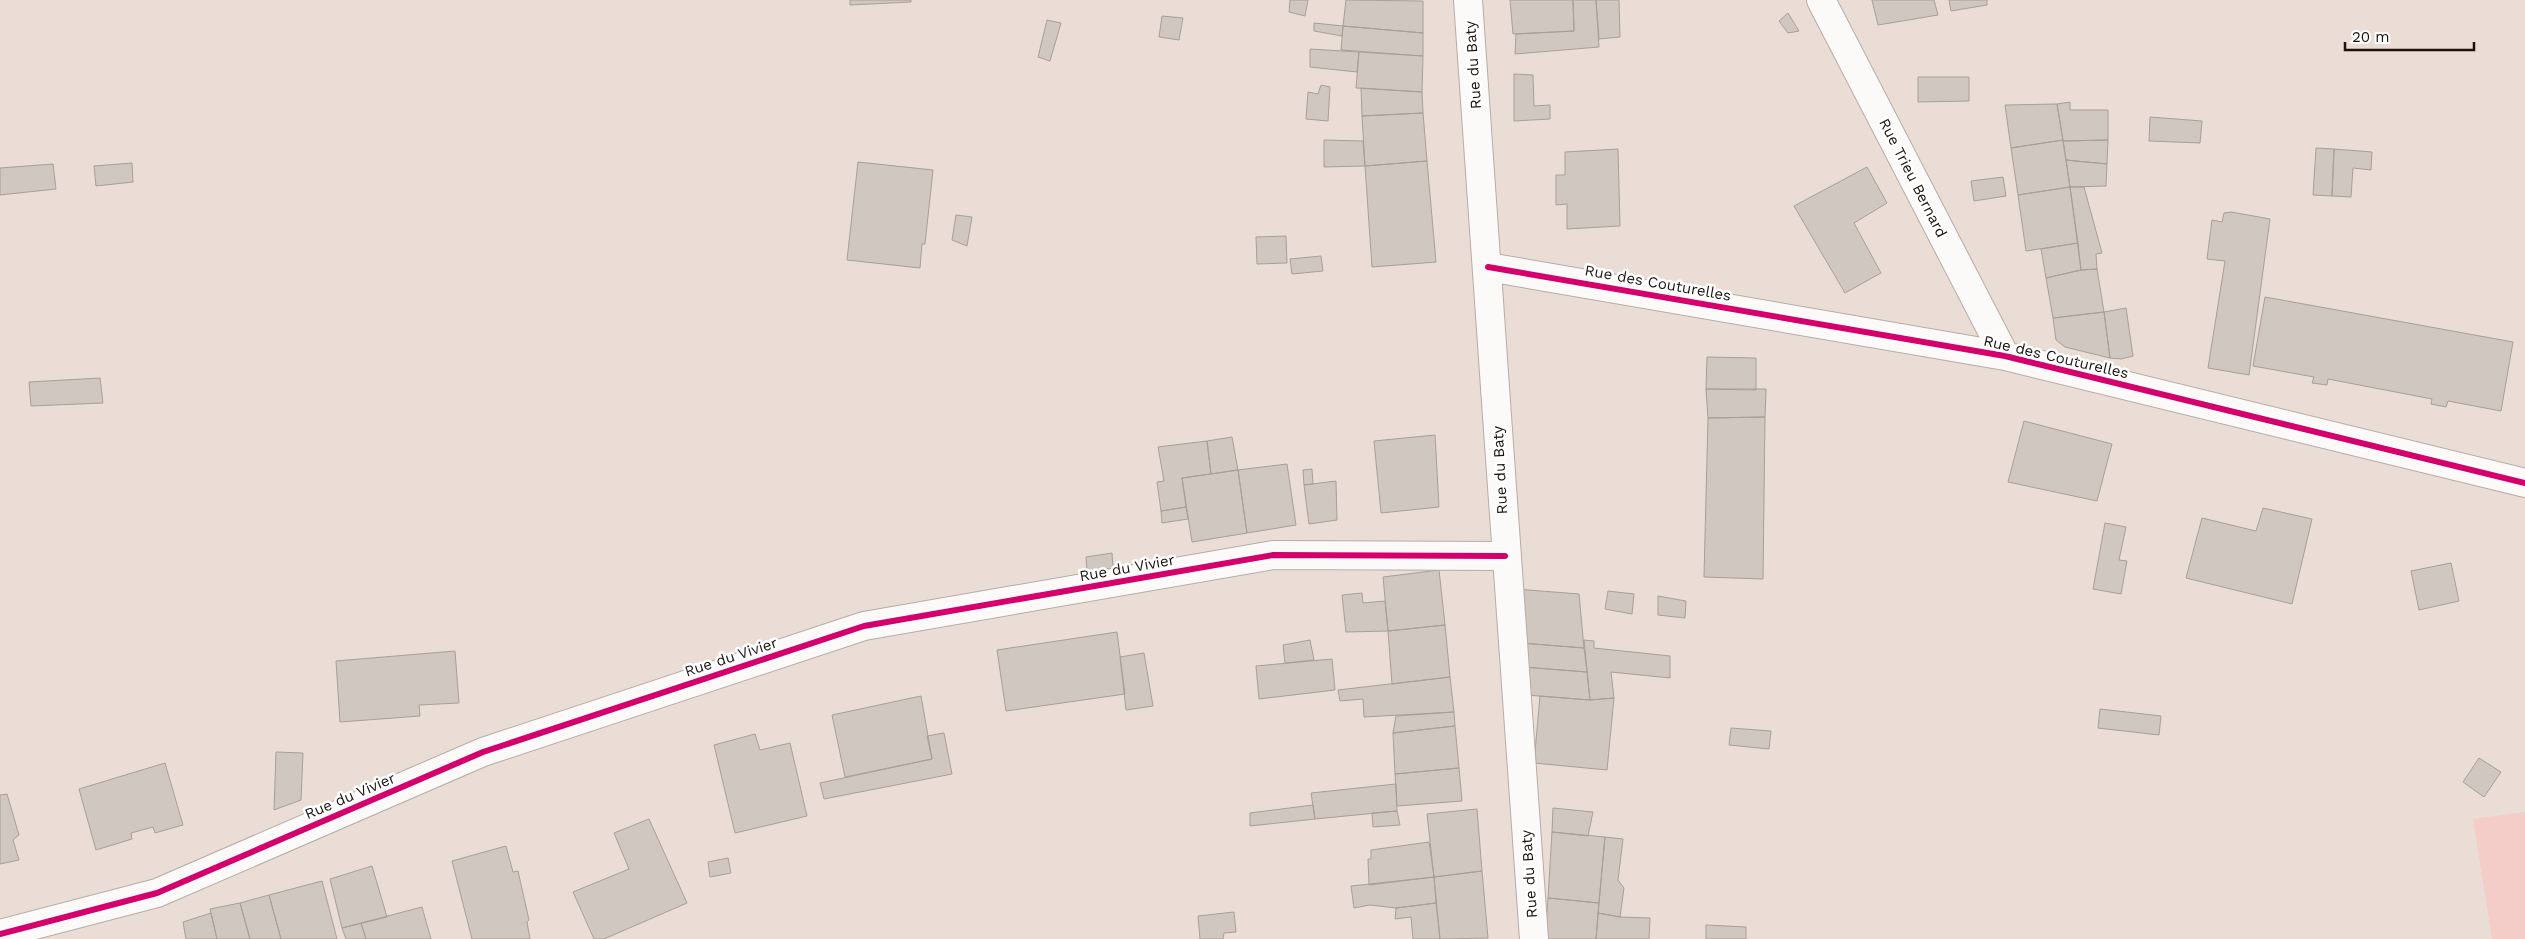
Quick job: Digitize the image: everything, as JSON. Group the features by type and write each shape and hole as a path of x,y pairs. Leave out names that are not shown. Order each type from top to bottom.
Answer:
{"street":[{"name":"Rue du Baty","path":"1468,0 1488,267 1505,556 1534,939"},
{"name":"Rue Trieu Bernard","path":"1821,0 2005,356"},
{"name":"Rue des Couturelles","path":"1488,267 2005,356 2525,483"},
{"name":"Rue du Vivier","path":"0,934 157,893 483,752 864,626 1272,556 1505,556"}],"shaded area":[{"path":"2525,812 2525,939 2492,939 2473,819"}],"building":[{"path":"850,0 911,0 911,2 850,5"},
{"path":"1290,0 1308,0 1305,16 1289,12"},
{"path":"1346,0 1423,1 1423,33 1343,26"},
{"path":"1510,0 1573,0 1574,31 1513,34"},
{"path":"1573,0 1596,0 1599,47 1515,54 1516,34 1574,31"},
{"path":"1596,0 1619,0 1620,37 1599,39"},
{"path":"1872,0 1934,0 1938,15 1878,25"},
{"path":"1949,0 1987,0 1987,5 1951,11"},
{"path":"1788,13 1799,31 1788,33 1779,21"},
{"path":"1162,16 1183,18 1179,40 1159,37"},
{"path":"1047,20 1061,23 1050,61 1038,57"},
{"path":"1314,23 1343,26 1342,36 1314,31"},
{"path":"1343,26 1423,33 1423,56 1341,50"},
{"path":"1310,49 1359,52 1357,72 1310,67"},
{"path":"1359,52 1423,56 1422,92 1356,88"},
{"path":"1514,74 1533,75 1534,106 1550,105 1550,119 1514,121"},
{"path":"1918,77 1969,77 1969,101 1918,102"},
{"path":"1321,85 1330,87 1328,121 1306,119 1308,92 1318,94"},
{"path":"1361,88 1422,92 1423,113 1362,116"},
{"path":"2070,102 2070,110 2108,110 2108,140 2063,141 2057,104"},
{"path":"2057,104 2063,140 2011,148 2005,105"},
{"path":"1423,113 1427,161 1365,166 1362,116"},
{"path":"2150,117 2202,121 2200,143 2149,141"},
{"path":"1324,140 1363,141 1365,166 1324,167"},
{"path":"2063,140 2070,187 2018,195 2011,148"},
{"path":"2108,140 2107,164 2066,160 2063,141"},
{"path":"2316,148 2334,149 2332,196 2313,195"},
{"path":"1618,149 1620,226 1567,229 1567,204 1556,205 1556,175 1565,175 1565,152"},
{"path":"2334,149 2372,152 2371,170 2353,168 2351,197 2332,196"},
{"path":"2066,160 2107,164 2106,186 2070,187"},
{"path":"1427,161 1436,262 1372,267 1365,166"},
{"path":"858,162 933,170 925,244 922,244 920,268 847,260"},
{"path":"132,163 133,182 96,186 94,166"},
{"path":"53,164 56,189 0,195 0,168"},
{"path":"1867,167 1887,203 1854,223 1881,273 1845,293 1794,206"},
{"path":"2003,177 2006,196 1974,201 1971,181"},
{"path":"2070,187 2078,243 2026,251 2018,195"},
{"path":"2070,187 2084,187 2102,253 2096,254 2097,269 2081,270"},
{"path":"2231,212 2270,219 2249,375 2208,368 2225,261 2207,259 2212,220 2222,222 2224,213"},
{"path":"956,215 972,217 967,246 952,240"},
{"path":"1286,236 1287,263 1257,264 1256,237"},
{"path":"2078,243 2081,270 2046,278 2041,249"},
{"path":"1321,256 1323,271 1292,274 1290,259"},
{"path":"2097,269 2104,312 2053,318 2046,278 2081,270"},
{"path":"2265,297 2513,342 2501,411 2448,401 2446,407 2431,404 2432,399 2328,379 2327,385 2312,383 2314,377 2253,366"},
{"path":"2126,308 2133,356 2121,359 2110,358 2104,312"},
{"path":"2104,312 2110,358 2065,347 2056,340 2053,318"},
{"path":"1707,357 1756,358 1756,390 1706,389"},
{"path":"100,378 103,403 31,406 29,382"},
{"path":"1706,389 1766,389 1765,417 1708,418"},
{"path":"1765,417 1763,579 1704,577 1708,418"},
{"path":"2024,421 2112,444 2097,501 2008,482"},
{"path":"1435,435 1439,507 1381,513 1374,441"},
{"path":"1232,437 1238,470 1211,474 1207,441"},
{"path":"1207,441 1211,474 1182,478 1186,507 1161,511 1157,482 1164,481 1158,447"},
{"path":"1287,464 1296,525 1247,533 1238,470"},
{"path":"1312,469 1313,484 1304,485 1303,470"},
{"path":"1238,470 1247,533 1192,542 1182,478"},
{"path":"1336,481 1337,520 1309,524 1304,485"},
{"path":"1186,507 1188,519 1162,523 1161,511"},
{"path":"2263,508 2312,519 2292,604 2186,578 2202,518 2256,531"},
{"path":"2105,523 2126,527 2119,560 2127,561 2121,594 2093,589"},
{"path":"1112,553 1113,568 1087,572 1086,557"},
{"path":"2451,563 2459,601 2419,610 2411,571"},
{"path":"1439,570 1445,625 1388,631 1383,577"},
{"path":"1516,589 1579,594 1584,648 1521,643"},
{"path":"1608,591 1634,594 1632,614 1605,609"},
{"path":"1362,593 1363,603 1385,601 1388,631 1346,632 1342,595"},
{"path":"1658,596 1686,601 1685,618 1658,615"},
{"path":"1445,625 1450,677 1392,684 1388,631"},
{"path":"1117,632 1125,694 1006,711 997,650"},
{"path":"1310,640 1314,660 1285,663 1283,645"},
{"path":"1584,640 1594,641 1594,648 1670,656 1670,678 1611,672 1614,698 1590,700"},
{"path":"1521,643 1584,648 1587,672 1523,667"},
{"path":"455,651 459,703 419,705 420,716 340,722 336,661"},
{"path":"1144,653 1153,706 1126,710 1120,657"},
{"path":"1332,659 1335,690 1259,699 1256,666"},
{"path":"1523,667 1587,672 1590,700 1526,695"},
{"path":"1450,677 1454,712 1364,717 1363,699 1340,701 1338,690"},
{"path":"921,696 932,759 845,777 832,715"},
{"path":"1540,696 1590,700 1614,698 1607,770 1534,763"},
{"path":"2100,709 2161,716 2159,735 2098,728"},
{"path":"1454,712 1455,726 1393,733 1396,716"},
{"path":"1455,726 1459,768 1395,774 1393,733"},
{"path":"1731,728 1771,731 1769,749 1729,745"},
{"path":"944,733 952,774 824,799 820,783 932,759 927,736"},
{"path":"755,734 760,750 790,743 807,816 735,833 714,745"},
{"path":"276,752 303,753 301,800 274,810"},
{"path":"2479,758 2501,772 2484,797 2463,782"},
{"path":"165,763 183,825 155,833 153,827 131,833 132,839 96,850 79,789"},
{"path":"1459,768 1462,801 1397,806 1395,774"},
{"path":"1396,784 1397,811 1315,819 1311,793"},
{"path":"7,794 19,835 13,840 19,860 0,864 0,795"},
{"path":"1313,805 1315,819 1250,826 1250,813"},
{"path":"1553,808 1593,812 1588,836 1552,832"},
{"path":"1477,809 1482,871 1434,877 1427,814"},
{"path":"1397,811 1400,825 1373,827 1372,813"},
{"path":"649,819 687,903 604,939 594,939 573,892 629,869 614,833"},
{"path":"1552,832 1605,837 1599,903 1548,898"},
{"path":"1605,837 1623,839 1618,880 1624,888 1620,917 1598,913"},
{"path":"1429,842 1434,877 1369,885 1368,859 1371,859 1371,850"},
{"path":"506,846 513,872 518,871 529,920 527,922 530,939 472,939 452,861"},
{"path":"728,858 731,873 710,877 708,862"},
{"path":"372,866 387,917 342,928 330,879"},
{"path":"1482,871 1488,938 1440,939 1434,877"},
{"path":"1434,877 1436,903 1396,908 1370,905 1354,908 1351,886"},
{"path":"322,881 337,939 281,939 269,895"},
{"path":"269,895 281,939 250,939 240,903"},
{"path":"1548,898 1599,903 1596,939 1545,939"},
{"path":"240,903 250,939 217,939 210,909"},
{"path":"1436,903 1440,939 1413,939 1411,917 1395,919 1396,908"},
{"path":"422,907 431,939 366,939 361,923"},
{"path":"1234,912 1236,932 1224,933 1223,939 1200,939 1198,916"},
{"path":"211,913 217,939 186,939 183,922"},
{"path":"1598,913 1620,917 1650,918 1649,939 1596,939"},
{"path":"361,923 366,939 346,939 342,928"},
{"path":"1706,925 1746,927 1746,939 1706,939"}],"cycle path":[{"path":"1488,267 2005,356 2525,483"},
{"path":"0,934 157,893 483,752 864,626 1273,555 1505,556"}]}
